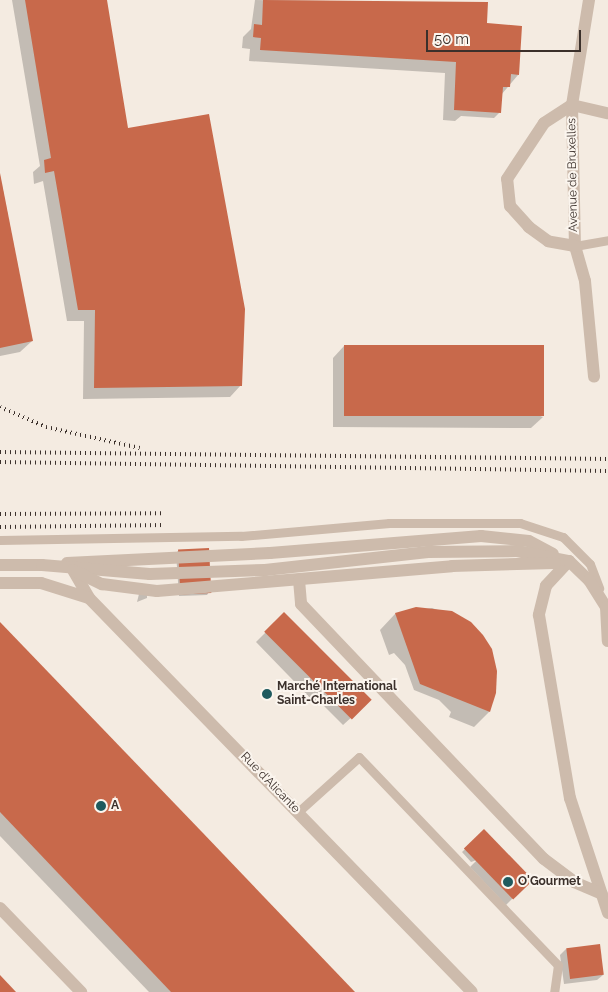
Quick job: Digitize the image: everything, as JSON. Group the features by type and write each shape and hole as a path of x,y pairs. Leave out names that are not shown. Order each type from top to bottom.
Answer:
{"street":[{"name":"Avenue de Bruxelles","path":"589,0 572,105 575,246 585,281 594,377"},
{"name":"Avenue de Bruxelles","path":"572,105 544,123 508,179 510,206 529,227 548,241 575,246"},
{"path":"572,105 608,113"},
{"path":"0,565 42,565 141,557 270,554 481,536 529,541 569,562 588,580 606,607 608,641"},
{"path":"42,565 73,570 150,574 265,570 428,552 517,551 569,562"},
{"path":"73,570 102,584 157,591 452,566 523,566 569,562"},
{"path":"569,562 546,586 539,615 570,798 608,913"},
{"name":"Rue d'Alicante","path":"73,570 89,598 472,992"},
{"path":"299,580 300,604 544,859 574,882 602,894"},
{"path":"0,583 41,583 89,598"},
{"path":"0,908 81,992"}],"lane":[{"path":"575,246 608,240"},
{"path":"0,540 241,536 390,523 520,523 563,537 590,564 606,607"},
{"path":"298,812 359,757 558,965 554,992"}],"building":[{"path":"25,0 107,0 128,128 209,114 245,309 242,386 94,388 95,310 78,310 54,171 45,173 44,160 51,158"},
{"path":"263,0 488,2 487,23 522,26 519,75 511,74 510,87 503,87 501,113 454,110 456,62 260,50 261,38 253,37 254,24 262,25"},
{"path":"0,173 33,341 0,348"},
{"path":"344,345 544,345 544,416 344,416"},
{"path":"209,548 211,593 180,595 178,550"},
{"path":"416,607 452,611 471,622 483,635 492,649 497,671 496,693 490,712 420,684 395,613"},
{"path":"284,612 372,700 352,719 264,632"},
{"name":"A","path":"0,622 355,992 171,992 0,812"},
{"path":"484,829 533,880 513,900 464,848"},
{"path":"600,944 604,975 570,979 566,948"},
{"path":"0,975 16,992 0,992"}],"railway":[{"path":"0,407 46,427 140,448"},
{"path":"0,452 608,459"},
{"path":"0,462 608,471"},
{"path":"0,514 164,513"},
{"path":"0,527 165,525"}],"place":[{"name":"Marché International Saint-Charles","path":"267,694"},
{"name":"A","path":"101,806"},
{"name":"O'Gourmet","path":"508,882"}]}
